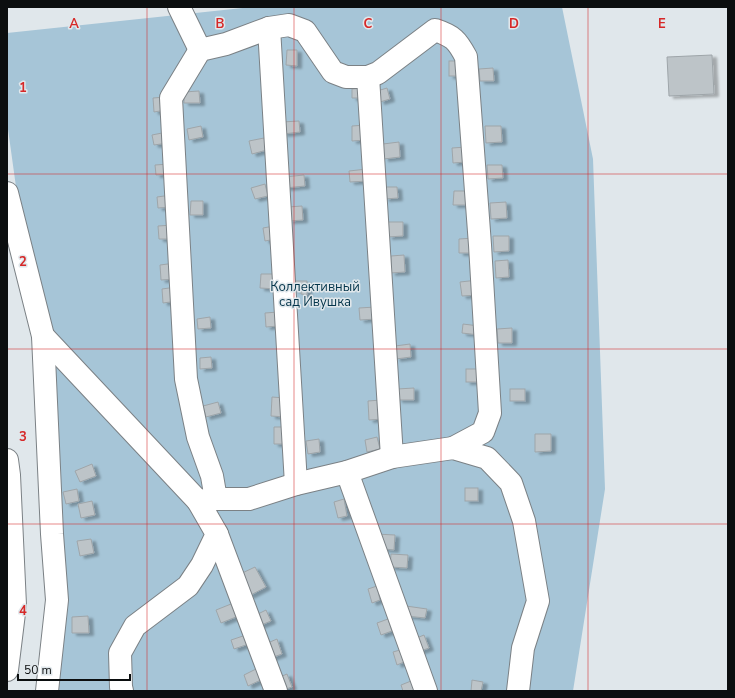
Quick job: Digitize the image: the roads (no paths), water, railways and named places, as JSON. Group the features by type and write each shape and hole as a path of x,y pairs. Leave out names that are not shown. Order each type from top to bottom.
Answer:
{"street":[{"path":"179,7 200,50"},
{"path":"43,336 207,500 249,499 296,484 347,472 392,457 452,448 483,432 490,413 480,244 466,57 460,45 448,35 435,30 378,73 368,77 346,77 333,72 305,31 289,25 269,28 226,44 200,50 171,98 186,379 198,437 212,476 207,500 217,534 276,691"},
{"path":"269,28 296,484"},
{"path":"368,77 392,457"},
{"path":"7,193 43,336 52,534 57,600 47,691"},
{"path":"452,448 487,458 511,483 524,521 538,601 523,648 518,691"},
{"path":"7,460 15,605 7,670"},
{"path":"347,472 426,691"},
{"path":"122,691 120,653 135,626 188,586 202,565 217,534"}],"park label":[{"name":"Коллективный сад Ивушка","path":"315,294"}]}
